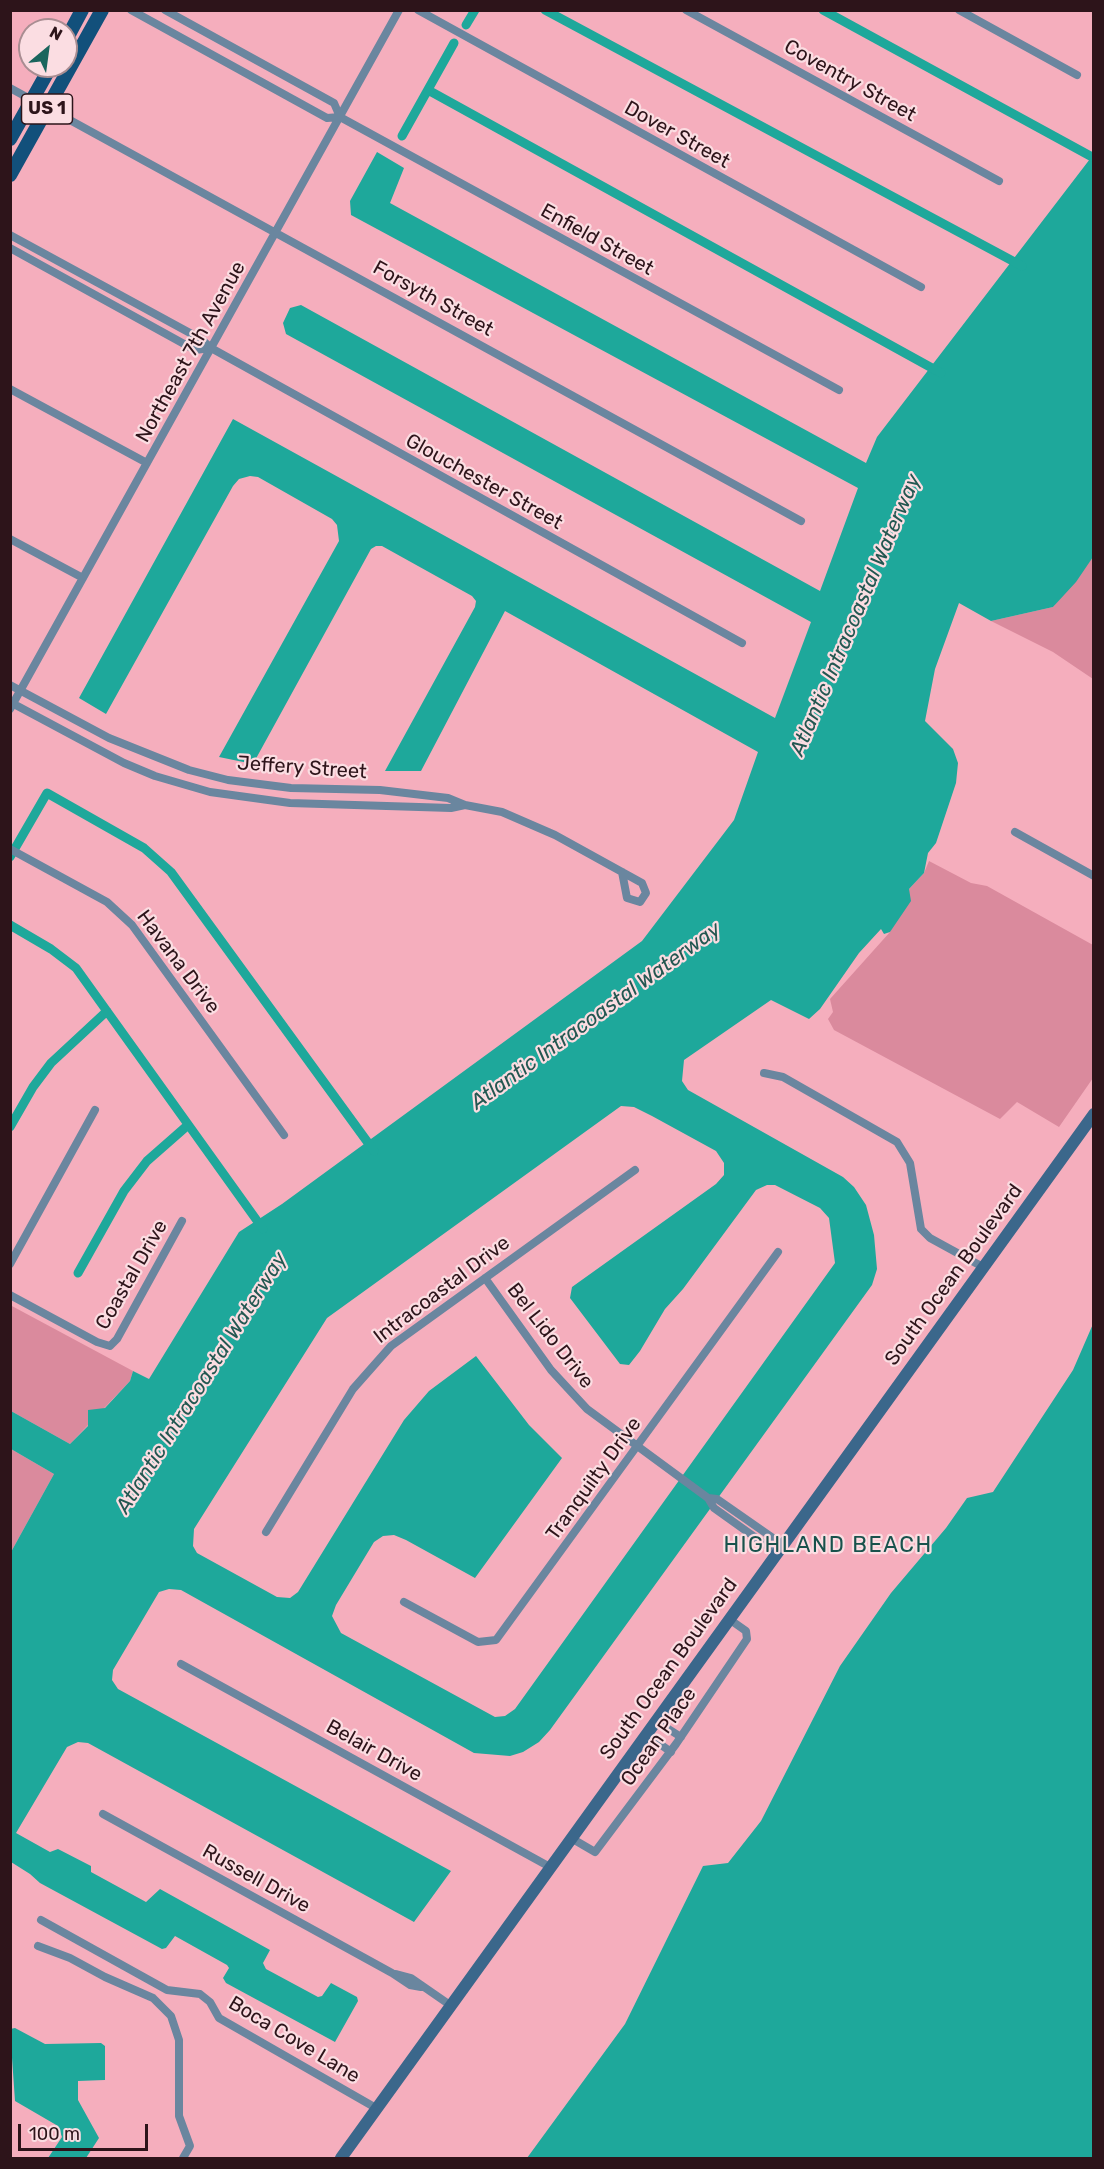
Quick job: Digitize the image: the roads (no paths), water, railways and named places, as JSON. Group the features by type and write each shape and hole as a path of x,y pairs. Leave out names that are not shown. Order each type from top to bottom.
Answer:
{"main road":[{"path":"78,38 93,10"},
{"name":"US 1","path":"78,52 102,10"},
{"name":"US 1","path":"10,140 44,78"},
{"name":"US 1","path":"10,175 64,78"},
{"name":"South Ocean Boulevard","path":"340,2158 1094,1114"}],"street":[{"name":"Enfield Street","path":"131,10 327,118 340,117 839,390"},
{"name":"Enfield Street","path":"165,10 334,103 340,117"},
{"name":"Northeast 7th Avenue","path":"12,705 399,10"},
{"name":"Dover Street","path":"418,10 921,287"},
{"name":"Coventry Street","path":"686,10 999,181"},
{"path":"959,10 1077,75"},
{"path":"10,88 32,100"},
{"name":"Forsyth Street","path":"48,108 801,521"},
{"name":"Glouchester Street","path":"10,235 201,339 211,348 742,643"},
{"name":"Glouchester Street","path":"10,248 195,350 211,348"},
{"path":"62,277 68,267"},
{"path":"10,389 147,464"},
{"path":"10,539 83,578"},
{"name":"Jeffery Street","path":"10,685 109,738 150,757 189,770 246,783 291,788 396,791 448,798 465,805 502,812 622,872"},
{"name":"Jeffery Street","path":"12,705 103,753 144,771 210,792 262,801 451,808 465,805"},
{"path":"144,771 150,757"},
{"path":"1015,832 1094,876"},
{"name":"Havana Drive","path":"13,850 107,902 132,925 284,1135"},
{"path":"764,1073 783,1077 897,1142 910,1163 921,1229 930,1238 983,1267"},
{"path":"10,1264 94,1110"},
{"name":"Intracoastal Drive","path":"266,1532 353,1389 373,1363 403,1336 636,1170"},
{"name":"Coastal Drive","path":"10,1295 97,1342 110,1346 117,1339 182,1221"},
{"name":"Tranquilty Drive","path":"404,1602 478,1642 496,1640 778,1252"},
{"name":"Bel Lido Drive","path":"484,1278 568,1390 607,1426 780,1549"},
{"name":"Ocean Place","path":"571,1838 595,1852 681,1737 747,1639 746,1631 729,1619"},
{"name":"Belair Drive","path":"181,1664 550,1867"},
{"path":"656,1721 681,1737"},
{"path":"646,1734 670,1752"},
{"name":"Russell Drive","path":"103,1814 450,2005"},
{"name":"Boca Cove Lane","path":"41,1920 167,1990 201,1994 210,2002 219,2018 376,2108"},
{"path":"38,1946 64,1955 131,1990 153,1998 171,2016 178,2040 179,2116 190,2146 183,2158"}],"water":[{"name":"Atlantic Intracoastal Waterway","path":"377,152 404,168 390,203 866,463 877,437 1093,155 1093,557 1076,582 1053,607 991,621 959,603 935,669 925,721 953,749 958,763 956,783 936,843 928,853 924,873 909,889 911,901 890,932 884,934 881,929 859,953 820,1009 809,1019 771,1000 684,1060 682,1081 688,1090 843,1177 854,1187 866,1205 874,1235 877,1269 872,1285 550,1730 539,1742 523,1752 510,1756 474,1753 181,1590 169,1589 159,1592 113,1670 112,1680 118,1689 451,1871 414,1922 88,1743 78,1742 67,1747 16,1833 50,1852 58,1849 91,1866 91,1872 146,1902 160,1889 270,1950 263,1963 266,1969 318,1997 322,1996 331,1983 357,1997 358,2001 335,2042 226,1983 223,1978 229,1968 227,1965 175,1936 166,1948 162,1949 40,1883 11,1862 11,1552 54,1474 11,1449 11,1411 70,1444 88,1426 88,1410 105,1408 130,1381 133,1371 149,1379 239,1232 282,1204 642,941 734,820 758,752 505,611 421,771 385,771 475,607 476,601 472,596 382,546 376,546 371,549 253,764 219,757 339,541 337,525 332,519 258,477 250,476 239,479 233,486 106,714 79,698 233,419 775,718 811,622 286,334 283,323 290,308 301,305 820,591 858,488 351,215 350,201","holes":["621,1106 634,1107 716,1151 724,1163 724,1175 716,1184 572,1287 570,1298 620,1364 629,1365 640,1351 665,1309 683,1289 756,1190 767,1185 775,1185 820,1208 829,1218 835,1263 515,1709 505,1716 495,1717 341,1633 332,1616 336,1605 374,1542 383,1536 394,1535 406,1540 475,1578 562,1458 529,1425 476,1356 429,1391 404,1420 298,1592 290,1598 277,1597 197,1553 193,1546 194,1529 327,1318"]},
{"path":"1093,1324 1093,2158 527,2158 625,2024 703,1866 728,1863 761,1821 840,1666 891,1593 946,1528 967,1498 993,1492 1073,1370"},
{"path":"15,2028 45,2044 101,2043 105,2046 105,2080 78,2081 78,2100 99,2138 86,2158 48,2158 62,2137 58,2126 15,2101 10,2029"}],"waterway":[{"path":"466,25 475,10"},
{"path":"545,10 1022,266"},
{"path":"823,10 1094,158"},
{"path":"402,136 454,43"},
{"path":"428,90 941,373"},
{"path":"10,857 47,793 144,848 171,872 374,1151"},
{"path":"10,925 51,949 76,968 263,1229"},
{"path":"10,1127 33,1087 51,1063 107,1011"},
{"path":"78,1273 124,1191 147,1161 188,1125"}],"district":[{"name":"HIGHLAND BEACH","path":"828,1546"}]}
